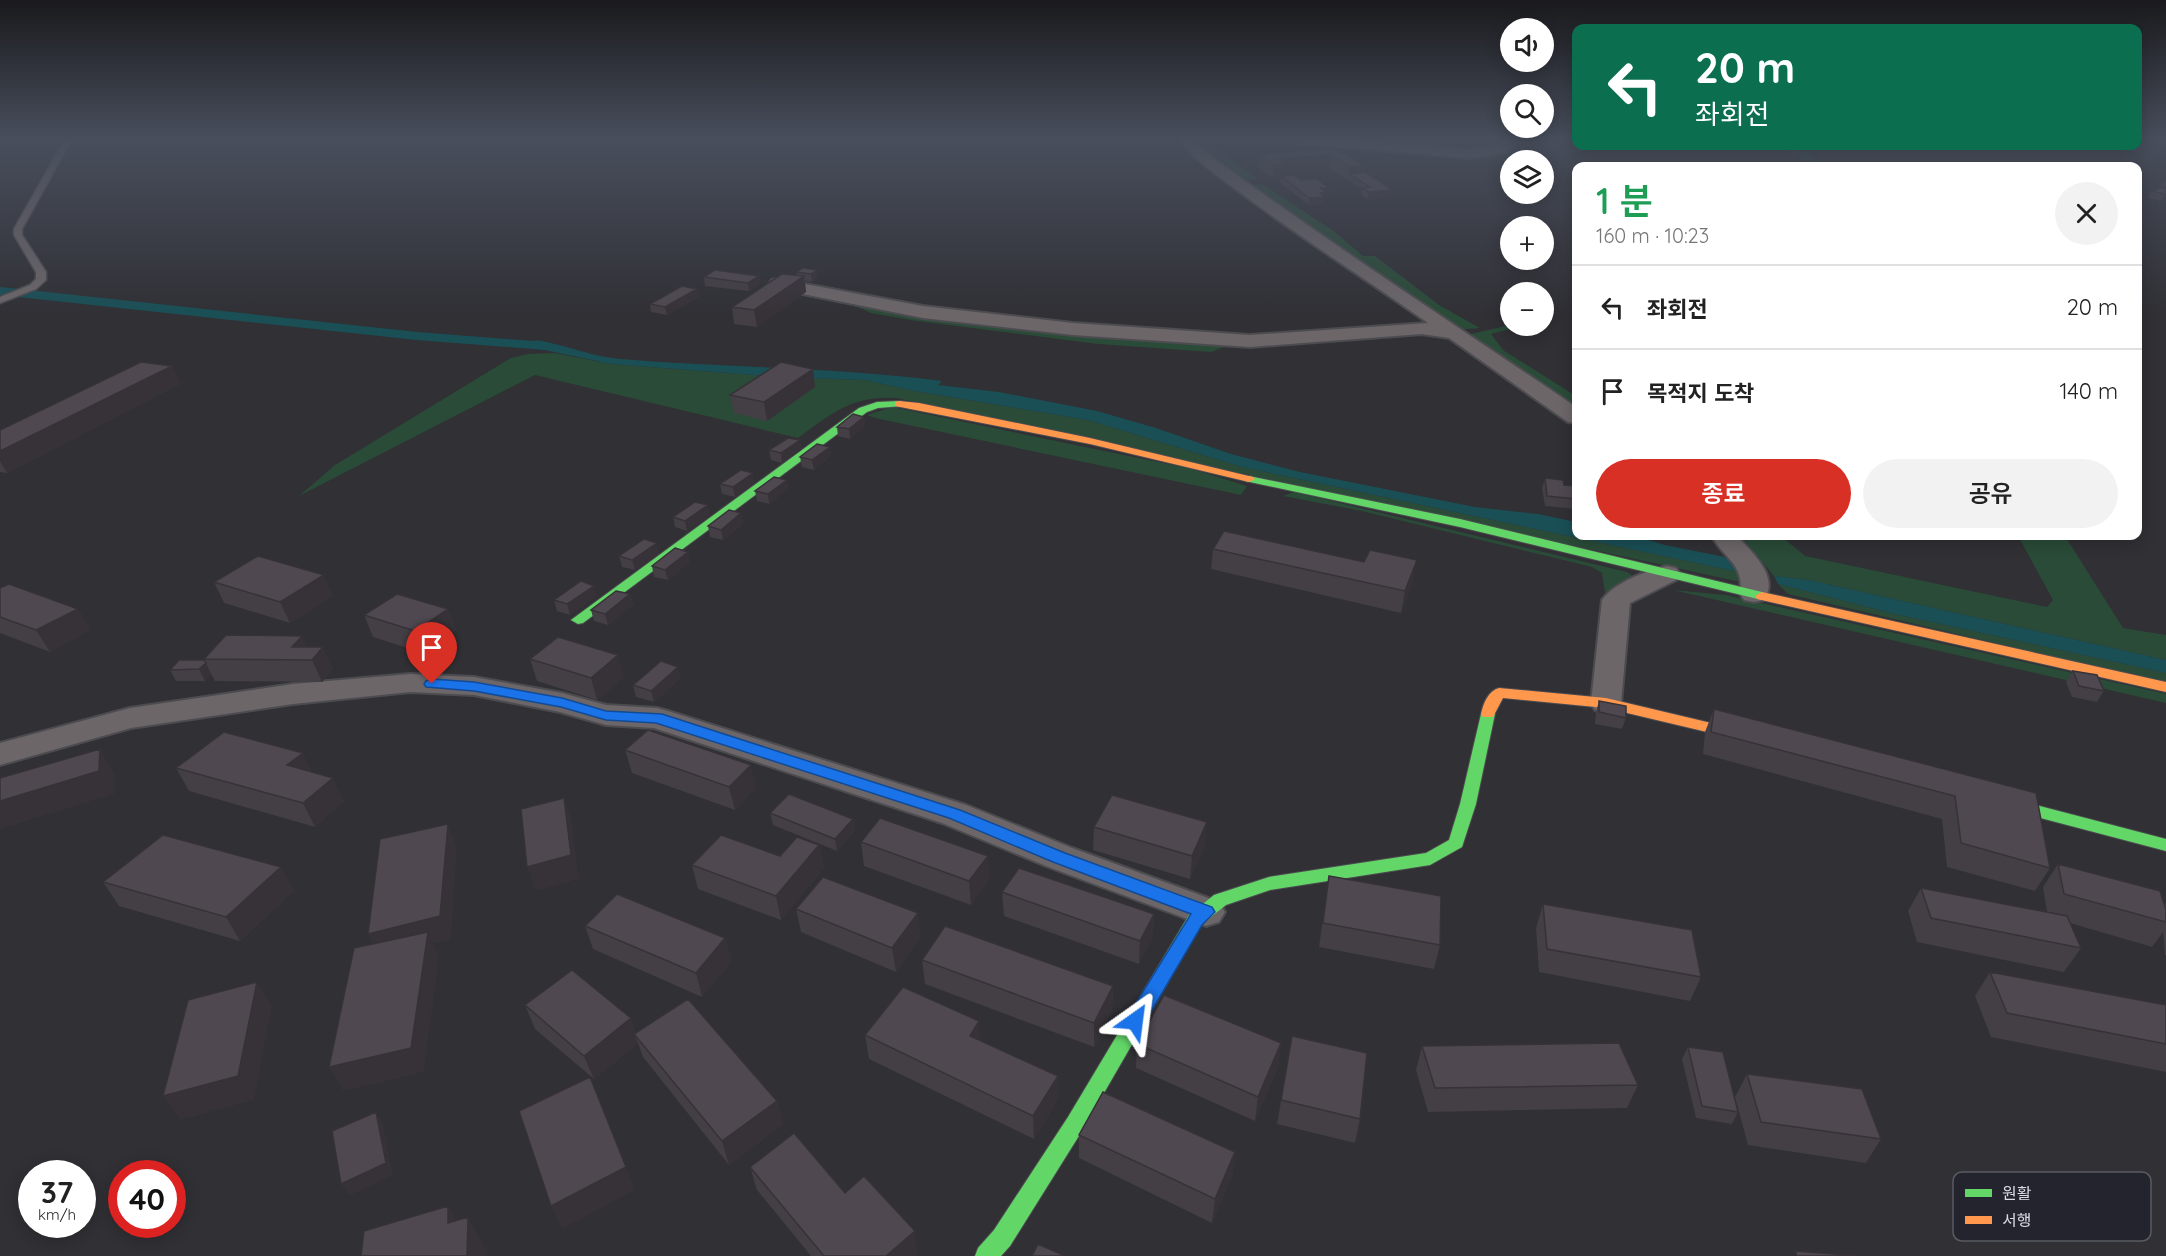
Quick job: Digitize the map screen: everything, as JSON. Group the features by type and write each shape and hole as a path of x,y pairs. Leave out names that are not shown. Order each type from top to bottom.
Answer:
{"street":[{"path":"1257,198 1572,414"},
{"path":"778,284 923,312 1073,329 1224,341 1422,328 1454,333"},
{"path":"578,621 863,410 875,405 893,403 919,406 1090,441 1270,484 1460,523 1667,574 1752,578 2166,687"},
{"path":"1727,540 1752,578"},
{"path":"1606,703 1616,600 1633,588 1667,574"},
{"path":"0,754 130,718 292,694 410,683 474,686 562,703 606,715 657,718 954,814 1059,857 1206,912"},
{"path":"986,1256 1002,1238 1075,1124 1195,920 1220,900 1269,884 1430,859 1456,843 1468,804 1490,705 1499,693 1606,703 1757,740"},
{"path":"1984,798 2166,845"}],"lane":[{"path":"0,300 33,287 40,280 41,272 18,235 18,229 36,198"}],"green space":[{"path":"1266,198 1283,198 1335,232 1363,256 1375,256 1439,305 1480,328 1457,330"},
{"path":"850,298 1232,344 1211,352 1098,344 871,313 847,302"},
{"path":"1500,327 1500,332 1491,334 1503,350 1572,393 1572,408 1470,338 1471,334"},
{"path":"554,353 611,364 782,377 865,380 915,391 1088,420 1242,467 1572,537 1572,540 1588,540 1744,573 1745,579 1736,581 896,398 854,403 832,414 798,438 535,375 299,496 335,465 511,358 528,354"},
{"path":"892,407 1192,469 1247,486 1241,495 867,415"},
{"path":"1294,492 1627,572 1637,579 1606,599 1602,573 1592,567 1362,511 1283,496"},
{"path":"1744,540 1786,540 1805,556 2047,607 2053,600 2020,540 2068,540 2123,628 2166,635 2166,660 1809,580 1774,576"},
{"path":"1778,584 1895,614 2166,673 2166,683 1788,594"},
{"path":"1673,590 1726,595 2166,694 2166,703"}],"water":[{"path":"536,340 599,356 621,359 822,370 942,381 938,385 999,392 1097,411 1156,428 1231,454 1300,472 1475,507 1538,514 1572,521 1572,537 1242,467 1088,420 915,391 865,380 782,377 611,364 530,347"},
{"path":"1588,540 1648,540 1730,558 1744,573"},
{"path":"1774,576 1809,580 2166,660 2166,673 1895,614 1778,584"}],"building":[{"path":"803,268 817,270 811,274 797,272"},
{"path":"715,270 759,276 748,283 704,277"},
{"path":"782,274 804,276 754,310 732,307"},
{"path":"682,286 697,289 665,307 650,304"},
{"path":"141,362 172,366 0,451 0,430"},
{"path":"781,362 813,369 764,402 730,395"},
{"path":"853,414 864,417 849,429 837,427"},
{"path":"788,438 800,440 781,453 769,450"},
{"path":"817,444 830,447 812,460 800,457"},
{"path":"741,470 753,473 733,487 720,484"},
{"path":"774,477 787,480 768,494 755,491"},
{"path":"1545,478 1563,480 1564,485 1572,486 1572,499 1547,496"},
{"path":"695,502 708,505 685,521 673,517"},
{"path":"729,510 741,513 721,530 708,526"},
{"path":"1224,531 1364,562 1370,550 1417,560 1405,591 1213,549"},
{"path":"644,539 657,543 632,560 619,556"},
{"path":"675,548 688,552 665,570 652,566"},
{"path":"258,556 324,575 280,602 214,582"},
{"path":"581,581 594,586 567,604 554,600"},
{"path":"9,584 78,609 36,630 0,617 0,588"},
{"path":"616,591 630,594 605,614 591,610"},
{"path":"397,594 448,609 415,631 364,615"},
{"path":"226,635 302,636 292,647 323,647 312,660 204,659"},
{"path":"558,637 618,655 591,678 530,659"},
{"path":"179,660 204,660 206,663 199,669 170,670"},
{"path":"661,661 678,667 651,691 633,685"},
{"path":"2073,671 2097,675 2104,691 2079,686"},
{"path":"1599,701 1626,706 1626,718 1599,712"},
{"path":"1714,709 2036,793 2050,868 1961,843 1955,796 1711,732"},
{"path":"648,730 751,765 729,787 625,750"},
{"path":"224,732 303,753 287,765 333,778 303,803 176,768"},
{"path":"100,749 99,771 0,801 0,778"},
{"path":"789,794 853,819 835,839 770,813"},
{"path":"1112,795 1207,822 1192,856 1094,827"},
{"path":"564,798 571,855 527,867 521,809"},
{"path":"880,818 988,856 969,881 861,842"},
{"path":"448,824 440,916 368,934 380,839"},
{"path":"163,835 281,867 226,917 103,882"},
{"path":"721,835 780,856 797,837 819,845 776,896 692,865"},
{"path":"2058,864 2160,891 2166,910 2166,922 2064,894"},
{"path":"1019,868 1154,914 1140,941 1002,892"},
{"path":"1329,876 1441,896 1440,945 1323,923"},
{"path":"823,877 918,913 892,948 796,909"},
{"path":"1921,888 2067,916 2081,948 1931,918"},
{"path":"617,894 725,938 696,973 585,926"},
{"path":"1543,904 1692,930 1701,977 1547,949"},
{"path":"945,926 1113,986 1094,1023 922,960"},
{"path":"428,932 411,1048 329,1067 354,948"},
{"path":"572,970 631,1018 584,1056 525,1005"},
{"path":"1990,972 2166,1005 2166,1044 2007,1013"},
{"path":"257,982 238,1076 163,1096 188,1000"},
{"path":"903,987 979,1021 970,1036 1058,1076 1033,1116 865,1035"},
{"path":"1164,995 1281,1043 1258,1097 1137,1044"},
{"path":"688,999 777,1101 722,1141 634,1034"},
{"path":"1292,1036 1367,1053 1360,1119 1281,1100"},
{"path":"1619,1043 1638,1085 1435,1088 1422,1046"},
{"path":"1688,1047 1723,1052 1738,1112 1702,1106"},
{"path":"1747,1074 1862,1089 1881,1139 1761,1122"},
{"path":"590,1077 626,1167 551,1206 519,1111"},
{"path":"1103,1092 1235,1152 1215,1199 1079,1135"},
{"path":"376,1112 386,1163 341,1184 332,1131"},
{"path":"794,1133 845,1193 864,1176 915,1231 886,1256 824,1256 750,1167"},
{"path":"448,1206 448,1223 468,1217 467,1256 361,1256 364,1231"},
{"path":"1038,1244 1065,1256 1032,1256"},
{"path":"1795,1251 1859,1256 1797,1256"}],"waterway":[{"path":"0,291 417,336 546,346"}],"traffic: fast":[{"path":"578,620 863,410 877,405 899,404"},
{"path":"1249,479 1460,523 1762,596"},
{"path":"986,1256 1002,1238 1075,1124 1195,920 1220,900 1269,884 1430,859 1456,843 1468,804 1488,714"},
{"path":"1997,801 2166,845"}],"traffic: slow":[{"path":"899,404 919,406 1090,441 1249,479"},
{"path":"1762,596 2166,687"},
{"path":"1488,714 1490,705 1499,693 1606,703 1749,737"}],"route":[{"path":"432,684 474,686 562,703 606,715 657,718 954,814 1059,857 1206,912 1195,920 1135,1021"}]}
